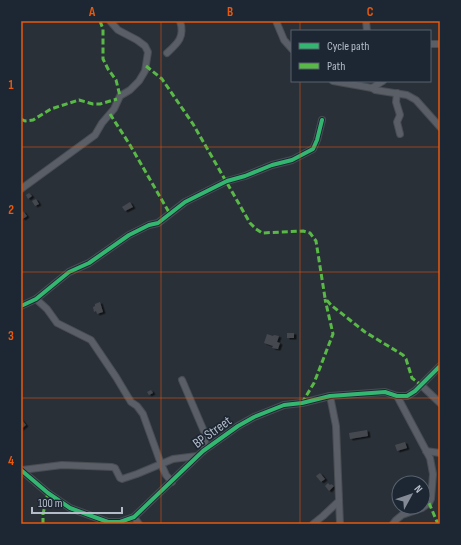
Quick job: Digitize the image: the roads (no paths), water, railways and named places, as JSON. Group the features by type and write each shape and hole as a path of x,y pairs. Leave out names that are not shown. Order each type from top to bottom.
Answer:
{"street":[{"path":"21,189 95,135 102,123 114,109 120,96 130,90 139,81 145,71 148,52 145,46 118,30 110,21"},
{"path":"167,52 178,43 182,32 180,21"},
{"path":"276,21 284,40 291,48"},
{"path":"339,82 407,95 416,100 440,128"},
{"path":"372,88 381,82"},
{"path":"397,93 396,102 400,114 397,122 400,134"},
{"path":"21,306 36,299 70,272 89,263 129,235 149,225 158,223 185,202 227,181 245,176 272,165 292,160 313,149 322,120"},
{"path":"36,299 47,309 57,323 91,340 131,402 137,406 143,414 161,464 166,475 172,482"},
{"name":"BP Street","path":"134,518 198,456 238,426 254,417 284,405 302,403 330,396 385,392 397,396 407,396 415,392 440,366"},
{"path":"182,380 206,436 204,451"},
{"path":"421,385 440,403"},
{"path":"330,396 336,426 340,524"},
{"path":"393,524 402,515 422,508 429,503 431,499 433,474 430,458 397,396"},
{"path":"426,450 440,453"},
{"path":"22,470 62,465 112,467 115,468 122,479 173,459 198,456"},
{"path":"22,470 48,493 70,508 108,522 120,522 134,518 139,524"},
{"path":"313,524 324,516 339,501"}]}
